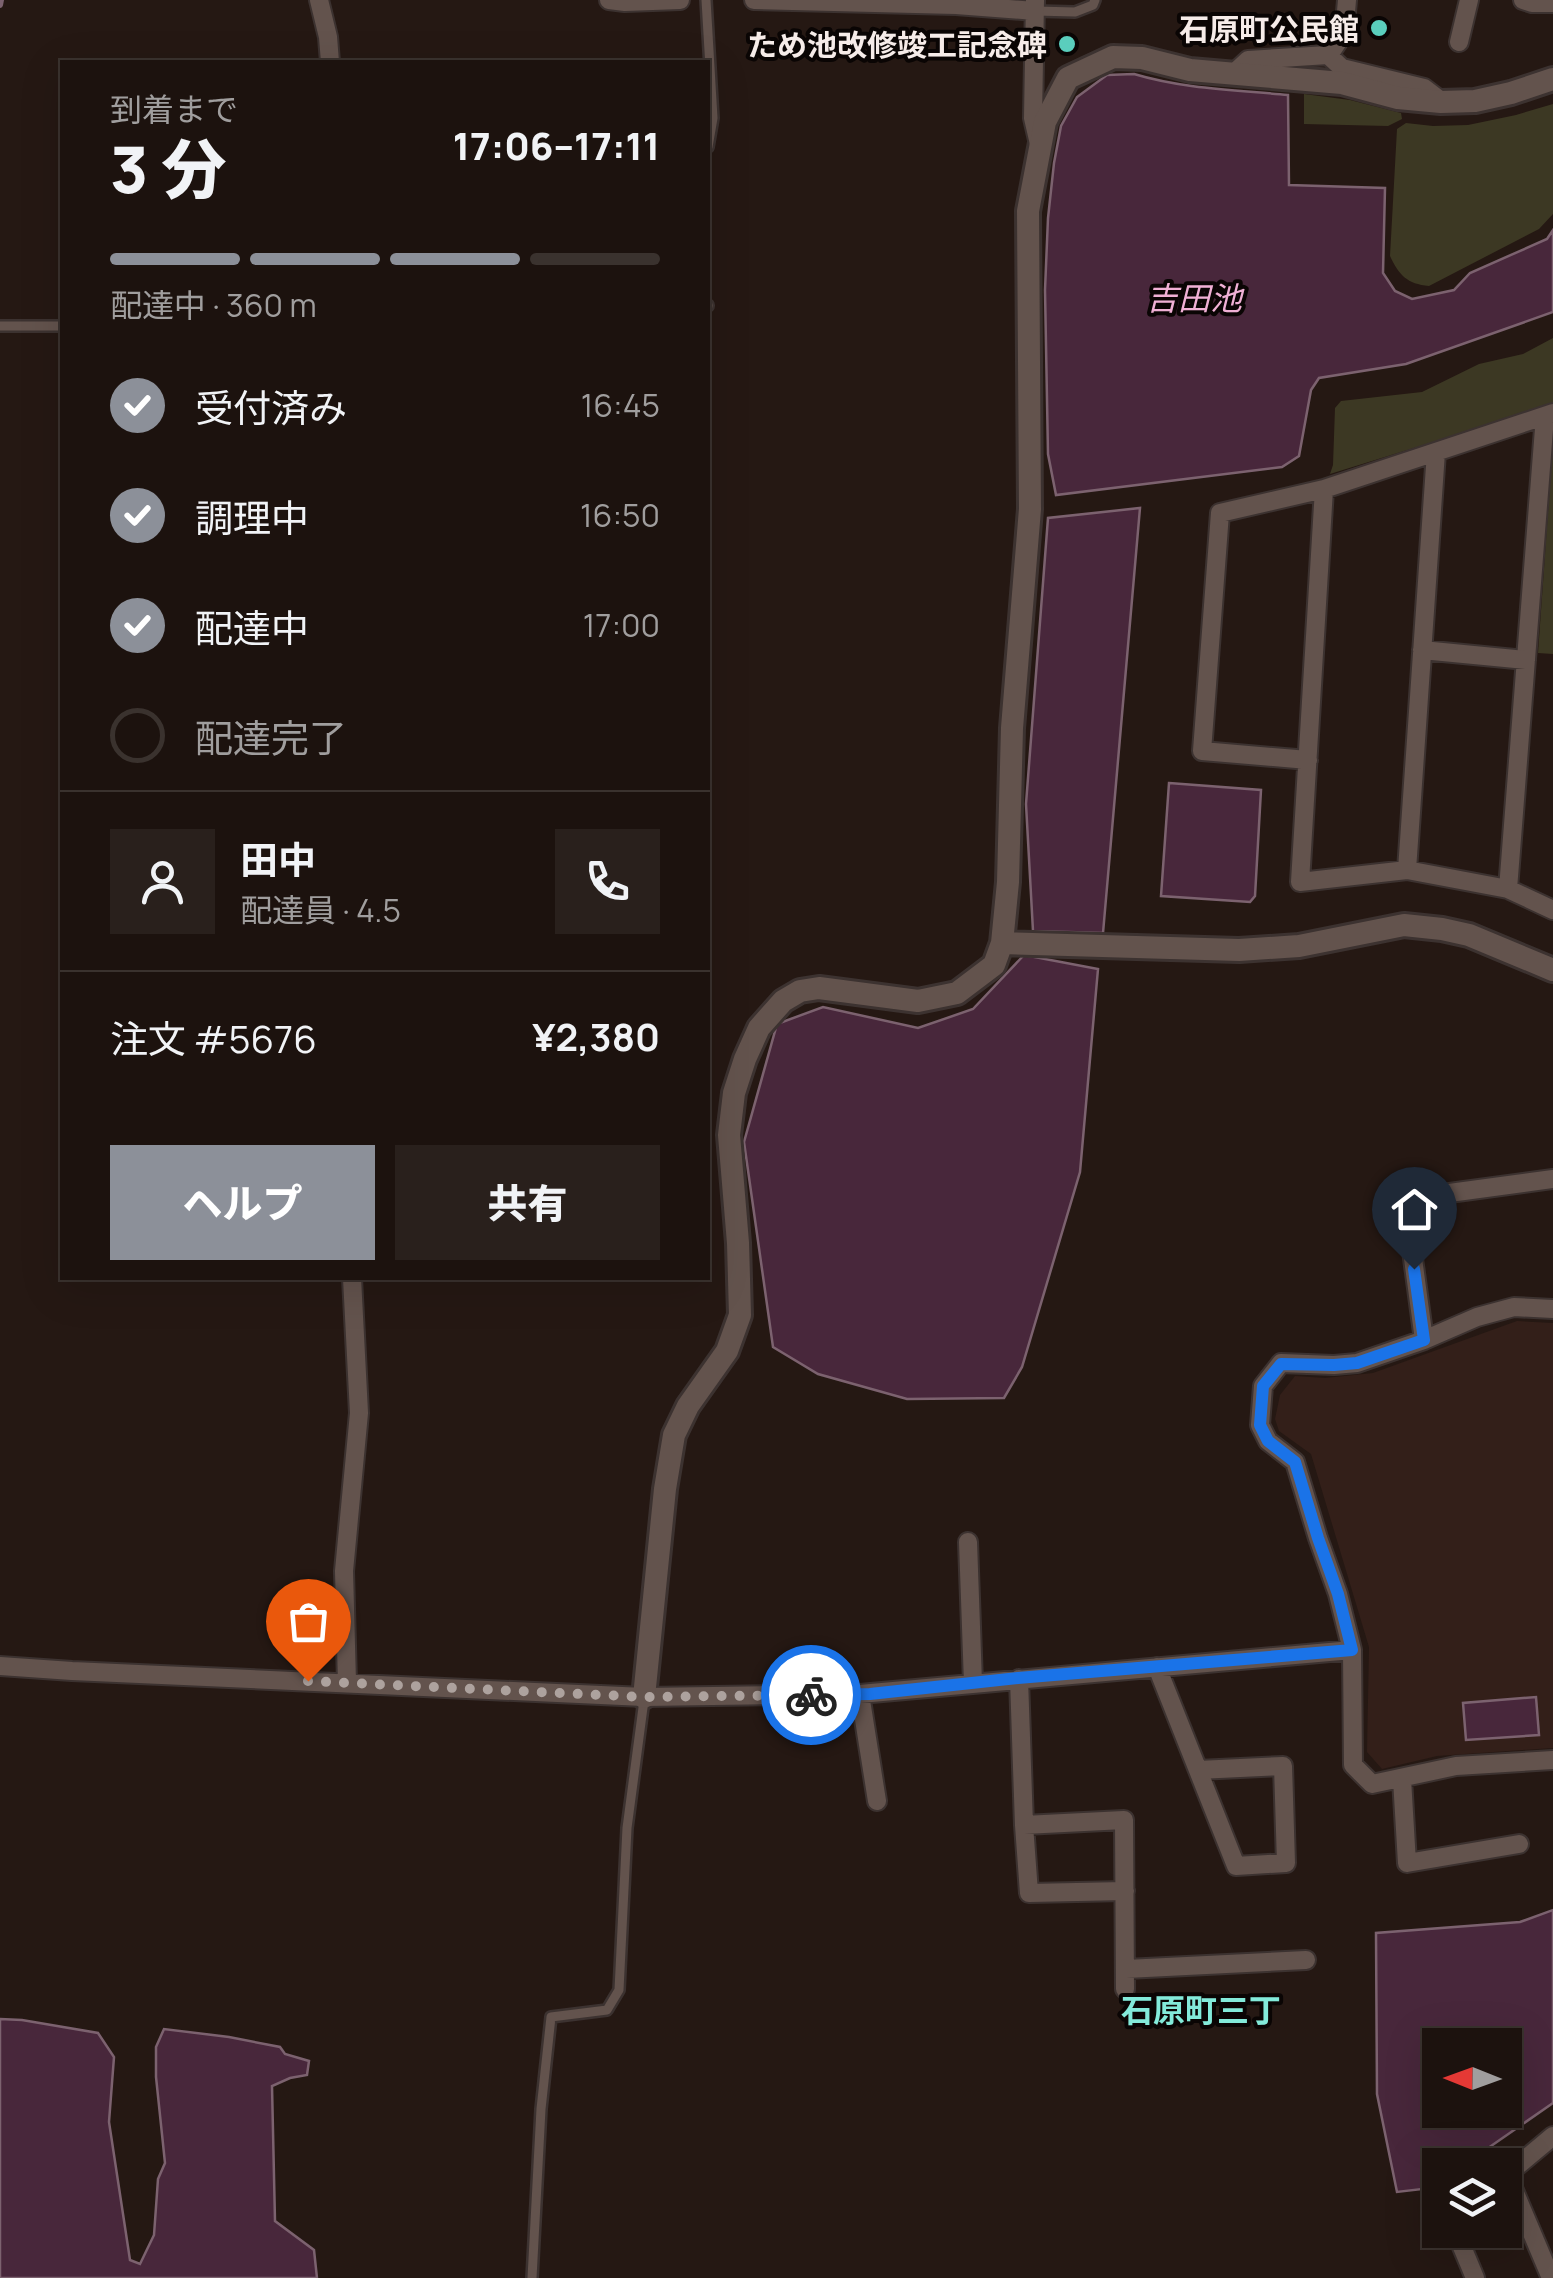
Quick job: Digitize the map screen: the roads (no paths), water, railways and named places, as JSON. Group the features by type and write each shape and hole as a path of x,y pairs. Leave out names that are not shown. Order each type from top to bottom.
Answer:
{"street":[{"path":"319,0 330,60"},
{"path":"609,0 680,0"},
{"path":"754,0 1035,5 1033,118 1039,145"},
{"path":"1328,56 1340,42 1347,0"},
{"path":"1459,42 1469,0"},
{"path":"1523,0 1549,2"},
{"path":"1234,73 1248,60 1328,56 1342,68 1424,88 1441,102"},
{"path":"644,1697 674,1435 688,1406 727,1350 740,1315 728,1135 734,1093 758,1028 783,1001 800,991 818,988 918,1002 957,994 994,965 1002,943 1008,882 1012,728 1030,509 1028,212 1045,122 1068,78 1113,57 1142,58 1190,70 1342,83 1398,98 1441,102 1475,101 1553,78"},
{"path":"1308,760 1202,751 1220,513 1324,489 1549,415 1508,889"},
{"path":"1407,870 1436,452"},
{"path":"1324,489 1300,882 1407,870 1508,889 1553,910"},
{"path":"1422,650 1526,660"},
{"path":"1002,943 1239,950 1299,946 1404,925 1469,935 1553,970"},
{"path":"1424,1340 1405,1199 1553,1179"},
{"path":"348,1683 344,1571 359,1413 352,1280"},
{"path":"1553,1310 1514,1307 1477,1317 1357,1363 1281,1364 1263,1386 1260,1425 1268,1441 1295,1462 1338,1594 1352,1650 1353,1766 1372,1784 1456,1766 1553,1760"},
{"path":"968,1542 973,1683"},
{"path":"0,1666 644,1697 860,1694 1352,1650"},
{"path":"1157,1667 1236,1866 1286,1863 1284,1766 1198,1770"},
{"path":"1018,1678 1029,1893 1125,1891"},
{"path":"860,1694 877,1801"},
{"path":"1402,1779 1406,1862 1519,1844"},
{"path":"1024,1825 1124,1820 1126,1989"},
{"path":"1126,1970 1306,1960"},
{"path":"1522,2161 1553,2136"},
{"path":"1522,2212 1551,2278"},
{"path":"1462,2248 1475,2278"}],"lane":[{"path":"706,0 709,60"},
{"path":"1035,5 1075,12 1093,5 1095,0"},
{"path":"710,79 710,132"},
{"path":"0,326 60,326"},
{"path":"532,2278 550,2017 607,2010 619,1990 627,1828 644,1697"}],"water":[{"name":"吉田池","path":"1134,74 1191,86 1288,95 1289,185 1385,188 1383,273 1395,291 1412,299 1454,290 1470,273 1547,239 1553,230 1553,312 1406,364 1319,378 1311,390 1299,456 1282,467 1056,495 1048,454 1045,290 1054,163 1061,126 1077,97 1107,75"},
{"path":"1140,508 1103,933 1033,931 1026,804 1048,518"},
{"path":"1169,783 1261,790 1255,896 1250,902 1161,896"},
{"path":"1024,955 1098,969 1080,1172 1022,1367 1004,1398 907,1399 818,1374 773,1347 744,1142 777,1024 823,1007 918,1028 973,1009"},
{"path":"1536,1697 1539,1735 1466,1740 1463,1703"},
{"path":"1553,1910 1553,2103 1522,2125 1522,2028 1422,2028 1422,2128 1517,2128 1488,2148 1422,2148 1422,2189 1397,2192 1377,2094 1376,1933 1520,1922"},
{"path":"0,2019 98,2033 114,2057 109,2122 130,2260 140,2264 154,2235 158,2179 165,2163 156,2077 156,2047 164,2029 280,2047 285,2054 309,2061 307,2075 272,2086 275,2221 314,2250 317,2278 0,2278"}],"waterway":[{"path":"0,5 1,0"}],"place":[{"name":"石原町公民館","path":"1379,28"},
{"name":"ため池改修竣工記念碑","path":"1067,44"}],"district":[{"name":"石原町三丁","path":"1201,2010"}]}
